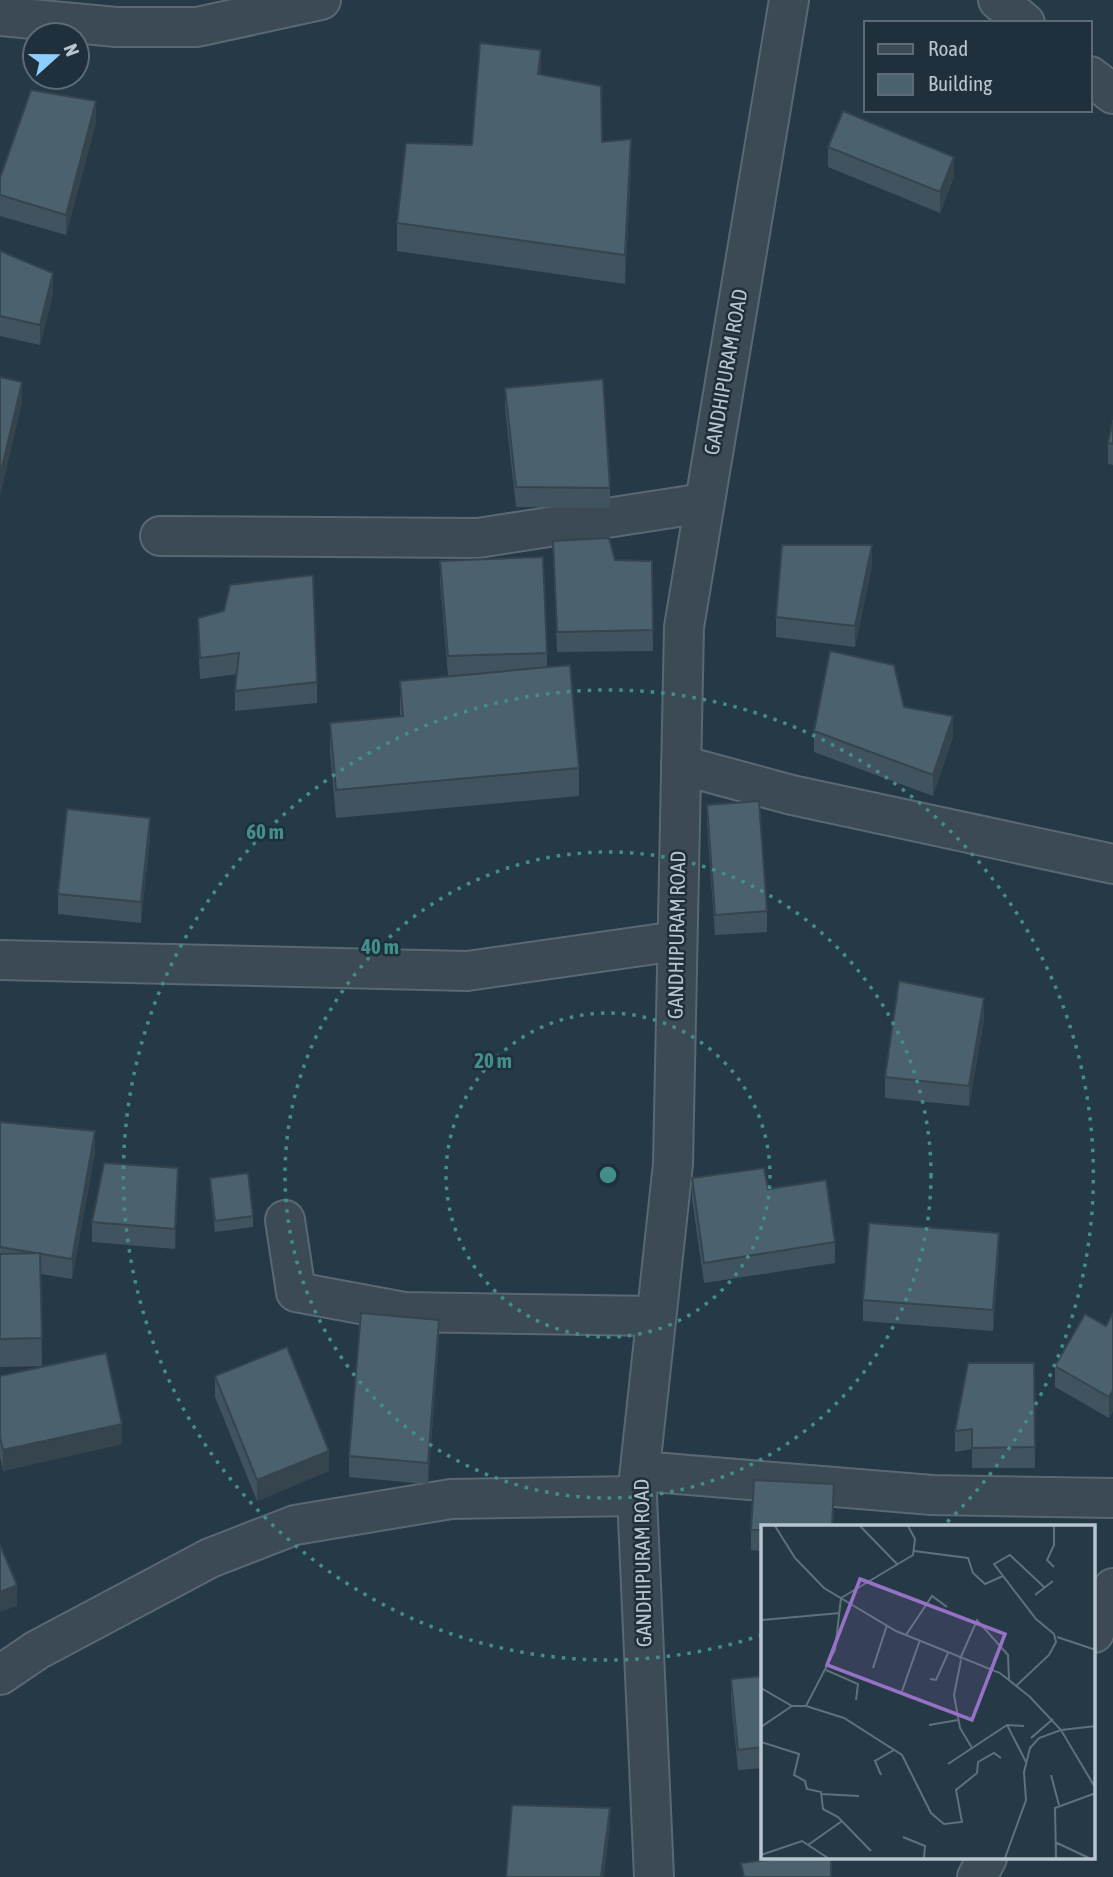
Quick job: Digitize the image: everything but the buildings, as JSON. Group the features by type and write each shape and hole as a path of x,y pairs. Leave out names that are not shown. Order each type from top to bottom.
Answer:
{"street":[{"path":"0,16 116,27 197,27 320,0"},
{"name":"GANDHIPURAM ROAD","path":"654,1877 639,1483 673,1164 684,627 789,0"},
{"path":"998,0 1023,21"},
{"path":"1092,78 1113,94"},
{"path":"160,536 478,538 704,503"},
{"path":"681,765 792,795 1113,864"},
{"path":"0,960 467,971 677,942"},
{"path":"285,1220 296,1292 404,1312 656,1316"},
{"path":"0,1675 37,1650 210,1558 295,1525 451,1499 639,1483 932,1495 1113,1498"},
{"path":"1096,1628 1113,1588"},
{"path":"976,1877 986,1860"}]}
